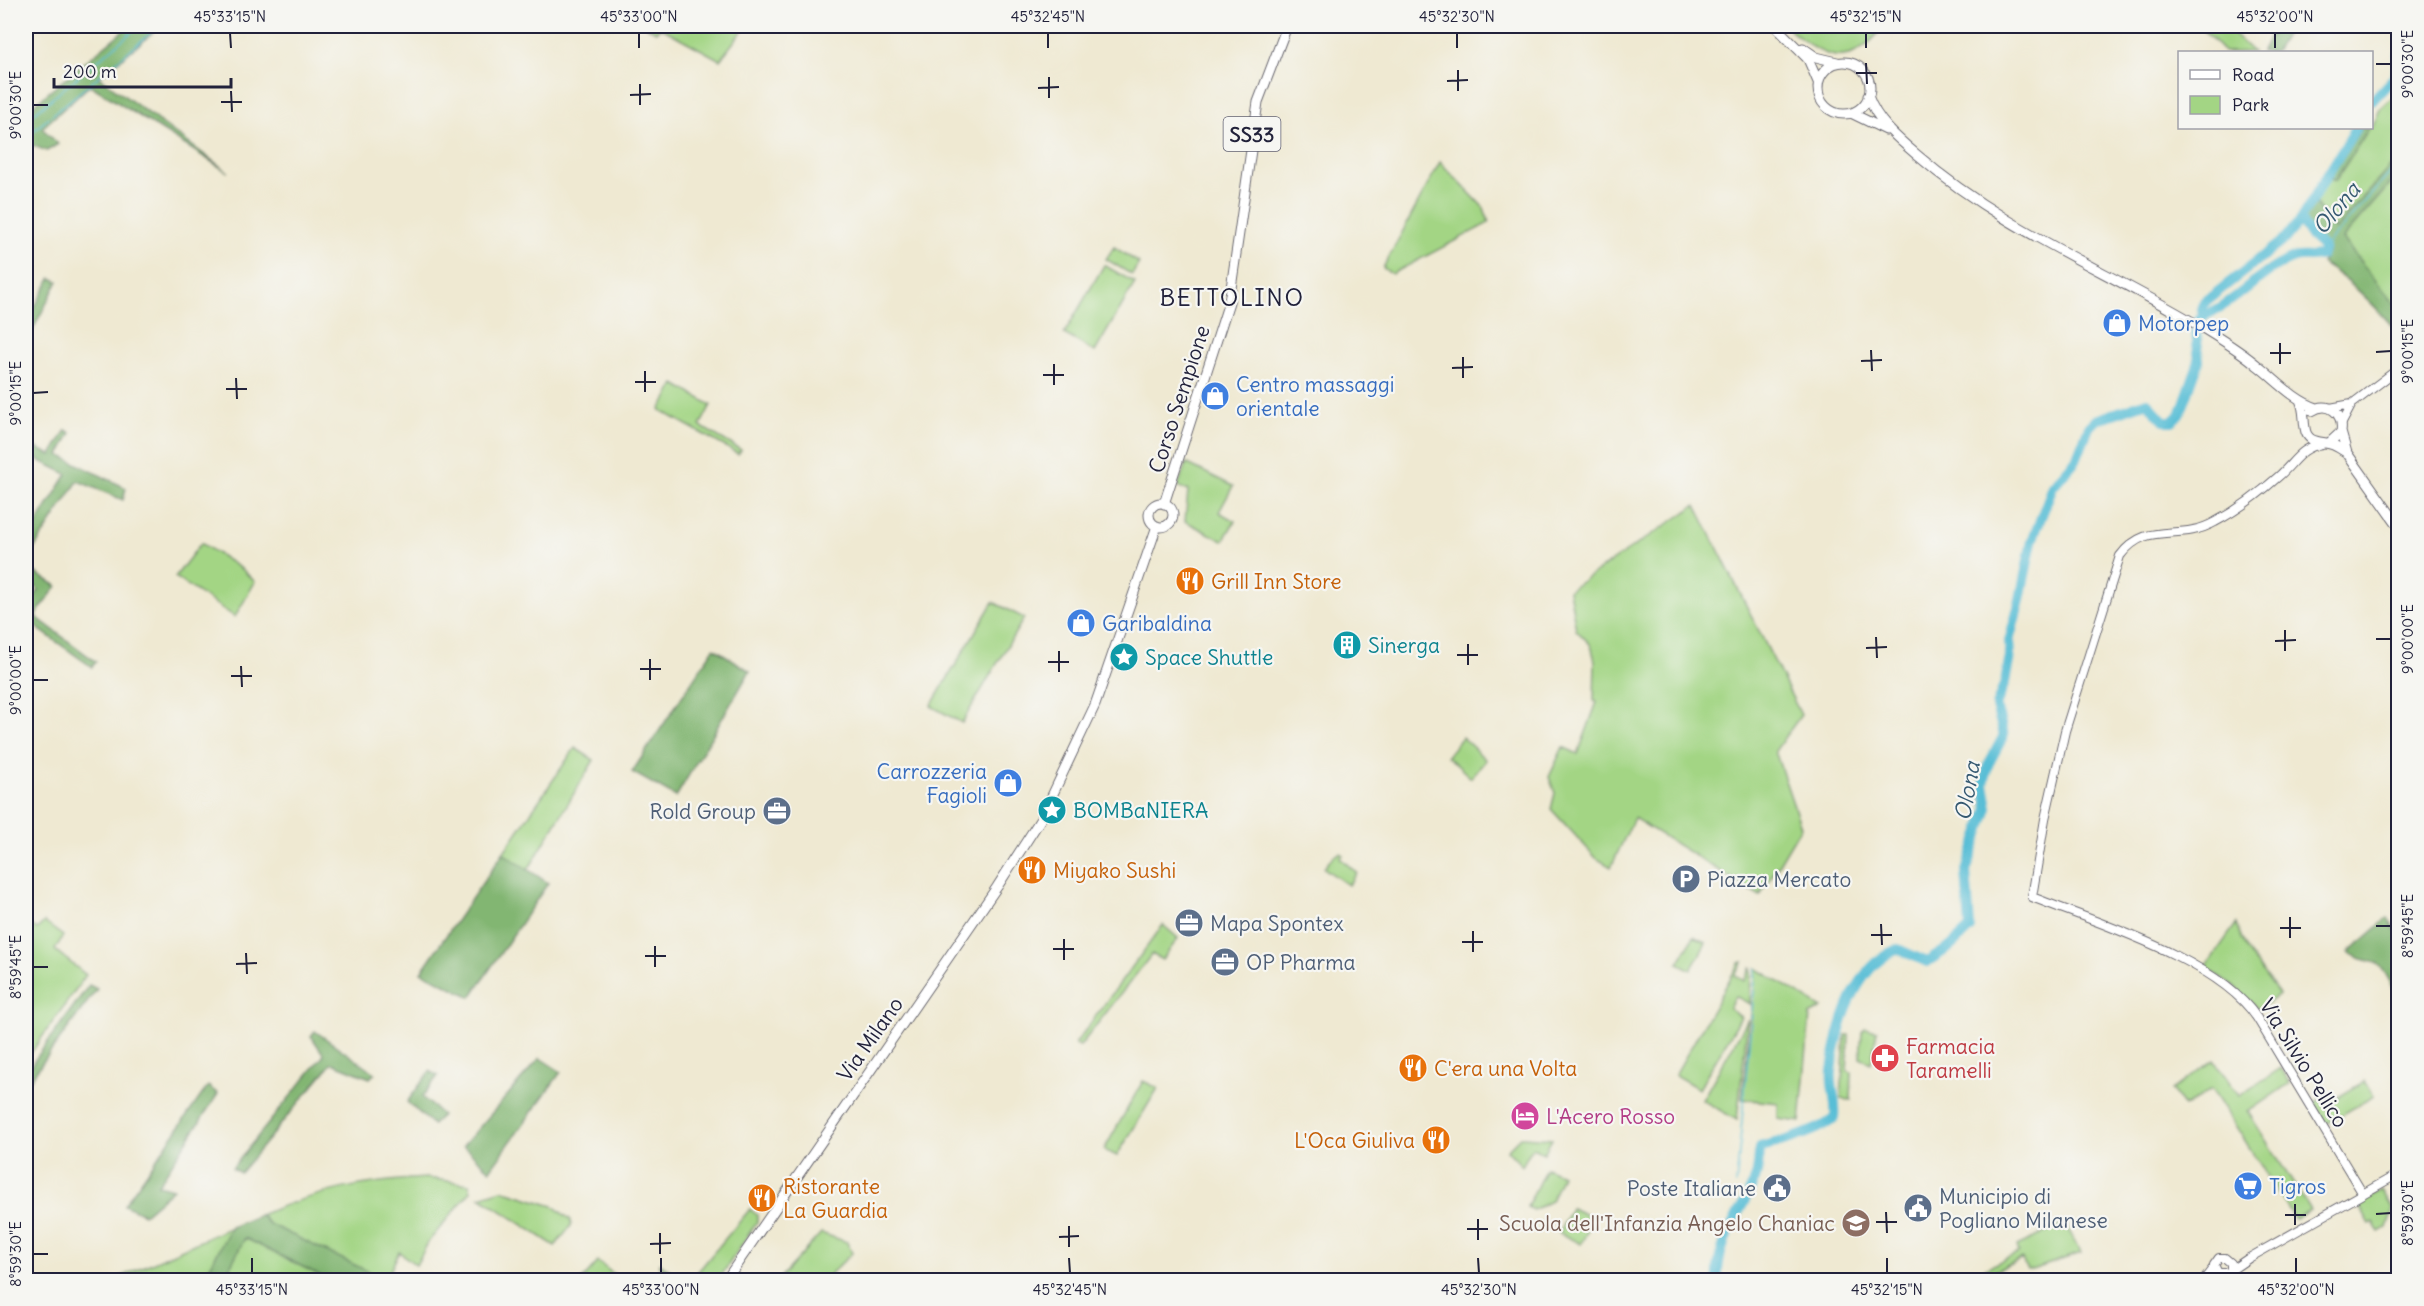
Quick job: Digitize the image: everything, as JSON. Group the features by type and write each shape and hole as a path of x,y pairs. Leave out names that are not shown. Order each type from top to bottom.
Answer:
{"main road":[{"name":"Corso Sempione","path":"1164,504 1229,302 1258,102 1287,26"},
{"path":"1774,26 1808,59 1818,82 1818,94 1827,108 1840,114 1851,113 1859,109 1869,96"},
{"path":"1791,41 1816,57 1855,65 1864,72 1869,82 1869,96 1877,115 1891,132 1945,179 1984,207 2205,329 2247,357 2299,400 2317,408 2330,408 2337,412 2347,453 2398,525"},
{"path":"1818,82 1827,68 1839,63"},
{"path":"1851,113 1891,132"},
{"path":"2299,400 2306,417 2305,429 2310,439 2347,453"},
{"path":"2306,417 2317,408"},
{"path":"2326,444 2342,428"},
{"path":"1164,504 1170,508 1172,518 1166,525 1157,526 1150,520 1150,510 1155,505 1164,504"},
{"name":"Via Milano","path":"726,1281 1042,817 1095,705 1157,526"}],"street":[{"path":"2330,408 2352,404 2398,369"},
{"path":"2342,428 2352,404"},
{"path":"2300,453 2306,438 2305,429"},
{"path":"2300,453 2309,447 2326,444"},
{"name":"Via Silvio Pellico","path":"2300,453 2281,475 2219,520 2192,532 2145,535 2129,544 2120,556 2065,731 2045,819 2032,897 2160,949 2215,978 2238,995 2257,1018 2363,1194"},
{"path":"2230,1265 2249,1258 2398,1174"},
{"path":"2205,1281 2222,1258 2230,1265"},
{"path":"2205,1281 2228,1273 2230,1265"},
{"path":"2214,1266 2221,1274"}],"green space":[{"path":"129,26 161,26 99,77 228,172 90,85 42,128 58,144 47,151 26,143 26,111"},
{"path":"645,26 746,26 720,60 660,27 656,32"},
{"path":"1785,26 1884,26 1871,41 1859,50 1847,55 1836,56 1812,47"},
{"path":"2205,26 2225,26 2252,51 2223,51 2203,30"},
{"path":"2275,26 2290,26 2276,51 2262,51"},
{"path":"2398,92 2398,159 2334,229 2315,203 2329,178 2335,181 2368,129 2373,129 2380,109"},
{"path":"2360,129 2368,129 2335,181 2329,178"},
{"path":"2398,158 2398,175 2342,239 2398,308 2398,333 2363,295 2321,263 2328,250 2302,220 2315,203 2335,229"},
{"path":"1440,162 1484,208 1489,223 1392,274 1383,268"},
{"path":"2398,175 2398,308 2342,239"},
{"path":"1114,247 1139,263 1132,275 1106,259"},
{"path":"1104,265 1135,283 1095,352 1064,334"},
{"path":"51,278 58,281 26,343 26,322"},
{"path":"675,384 711,405 700,426 741,450 738,454 660,410"},
{"path":"66,430 71,433 59,455 126,488 123,500 78,481 26,561 26,541 67,474 26,454 26,443 51,455"},
{"path":"1186,463 1233,486 1219,512 1235,521 1223,541 1185,521 1188,491 1178,486"},
{"path":"1696,505 1801,715 1775,751 1801,827 1760,896 1634,818 1611,867 1596,858 1551,809 1555,793 1549,777 1563,747 1578,754 1597,702 1594,701 1595,661 1591,645 1576,630 1569,590"},
{"path":"201,543 243,570 255,582 235,617 175,577"},
{"path":"26,567 57,586 35,616 96,662 92,667 26,620 26,607 39,590 26,579"},
{"path":"993,602 1024,618 962,723 931,706"},
{"path":"714,648 750,671 676,797 632,772"},
{"path":"1462,737 1486,760 1471,778 1447,756"},
{"path":"575,748 594,760 528,870 503,853"},
{"path":"503,853 548,883 471,997 421,972"},
{"path":"1340,853 1343,855 1340,858 1357,873 1348,885 1324,868 1333,856"},
{"path":"2388,918 2398,934 2398,997 2380,966 2349,952"},
{"path":"44,922 63,936 55,950 86,975 26,1060 26,931 30,924 37,929"},
{"path":"2236,924 2247,951 2279,994 2261,1008 2256,1008 2233,985 2205,968"},
{"path":"1163,925 1178,938 1177,940 1162,960 1152,954 1080,1046 1075,1044"},
{"path":"1694,936 1706,943 1691,970 1678,963"},
{"path":"1743,962 1735,975 1744,981 1751,967 1750,1004 1735,996 1729,1009 1741,1017 1699,1089 1675,1075 1739,963"},
{"path":"1756,968 1822,1008 1810,1015 1800,1122 1778,1119 1778,1103 1742,1099"},
{"path":"89,985 97,989 26,1085 26,1072"},
{"path":"1748,1019 1737,1120 1702,1100"},
{"path":"1865,1028 1877,1031 1871,1063 1860,1058 1862,1032"},
{"path":"315,1031 375,1073 370,1078 332,1063 240,1173 232,1168 324,1055 311,1036"},
{"path":"1845,1035 1849,1035 1847,1071 1852,1072 1851,1100 1841,1099"},
{"path":"540,1058 561,1072 490,1170 463,1146"},
{"path":"2214,1060 2239,1096 2281,1068 2290,1083 2248,1112 2310,1210 2295,1219 2212,1089 2184,1107 2172,1090"},
{"path":"430,1071 438,1076 422,1097 442,1115 433,1125 407,1102"},
{"path":"1143,1081 1158,1088 1117,1156 1104,1150"},
{"path":"2365,1081 2374,1096 2326,1124 2314,1103 2324,1097 2328,1103"},
{"path":"208,1086 218,1094 158,1185 173,1189 144,1214 124,1205"},
{"path":"1520,1137 1552,1139 1544,1153 1532,1148 1522,1166 1507,1150"},
{"path":"1546,1168 1562,1175 1551,1201 1533,1210 1527,1207"},
{"path":"427,1178 469,1184 471,1191 429,1241 416,1265 399,1252 386,1280 375,1280 377,1277 269,1224 260,1215 342,1189"},
{"path":"502,1190 553,1206 571,1220 571,1226 555,1246 480,1197"},
{"path":"2382,1191 2393,1209 2387,1228 2380,1232 2374,1223 2370,1225 2358,1204"},
{"path":"1571,1208 1594,1218 1581,1244 1559,1233"},
{"path":"750,1209 757,1215 757,1222 723,1273 716,1278 708,1281 691,1281 682,1279 659,1266 659,1263 678,1276 691,1280"},
{"path":"260,1215 269,1224 378,1276 375,1280 329,1280 245,1238 223,1280 203,1280 231,1227"},
{"path":"2065,1223 2081,1253 2032,1270 2027,1270 2022,1259 1979,1278 1976,1272 2019,1253 2017,1246"},
{"path":"231,1227 203,1280 114,1280"},
{"path":"821,1233 847,1242 852,1253 824,1280 778,1280"},
{"path":"245,1238 329,1280 223,1280"},
{"path":"598,1262 621,1280 582,1280"}],"waterway":[{"path":"26,120 139,26"},
{"path":"26,137 159,26"},
{"name":"Olona","path":"2373,100 2396,75 2398,55"},
{"name":"Olona","path":"1718,1280 1718,1267 1725,1241 1755,1179 1760,1147 1811,1131 1835,1117 1832,1077 1834,1054 1843,1018 1859,984 1870,969 1898,949 1927,962 1950,947 1970,928 1966,871 1988,808 1984,784 1988,765 2004,735 1996,706 2005,682 2010,656 2009,641 2032,541 2053,486 2076,460 2089,427 2096,420 2147,402 2164,421 2172,421 2180,415 2199,361 2196,331 2198,320 2203,316 2202,308 2206,301 2285,239 2300,220 2355,129"},
{"name":"Olona","path":"2324,248 2398,164"},
{"name":"Olona","path":"2203,316 2227,303 2282,263 2297,257 2321,255 2324,248 2309,234 2300,220"},
{"path":"1736,1185 1756,968"}],"place":[{"name":"Motorpep","path":"2117,323"},
{"name":"Centro massaggi orientale","path":"1215,396"},
{"name":"Grill Inn Store","path":"1190,581"},
{"name":"Garibaldina","path":"1081,623"},
{"name":"Sinerga","path":"1347,645"},
{"name":"Space Shuttle","path":"1124,657"},
{"name":"Carrozzeria Fagioli","path":"1008,783"},
{"name":"BOMBaNIERA","path":"1052,810"},
{"name":"Rold Group","path":"777,811"},
{"name":"Miyako Sushi","path":"1032,870"},
{"name":"Piazza Mercato","path":"1686,879"},
{"name":"Mapa Spontex","path":"1189,923"},
{"name":"OP Pharma","path":"1225,962"},
{"name":"Farmacia Taramelli","path":"1885,1058"},
{"name":"C'era una Volta","path":"1413,1068"},
{"name":"L'Acero Rosso","path":"1525,1116"},
{"name":"L'Oca Giuliva","path":"1436,1140"},
{"name":"Tigros","path":"2248,1186"},
{"name":"Poste Italiane","path":"1777,1188"},
{"name":"Ristorante La Guardia","path":"762,1198"},
{"name":"Municipio di Pogliano Milanese","path":"1918,1208"},
{"name":"Scuola dell'Infanzia Angelo Chaniac","path":"1856,1223"}],"district":[{"name":"BETTOLINO","path":"1232,297"}]}
